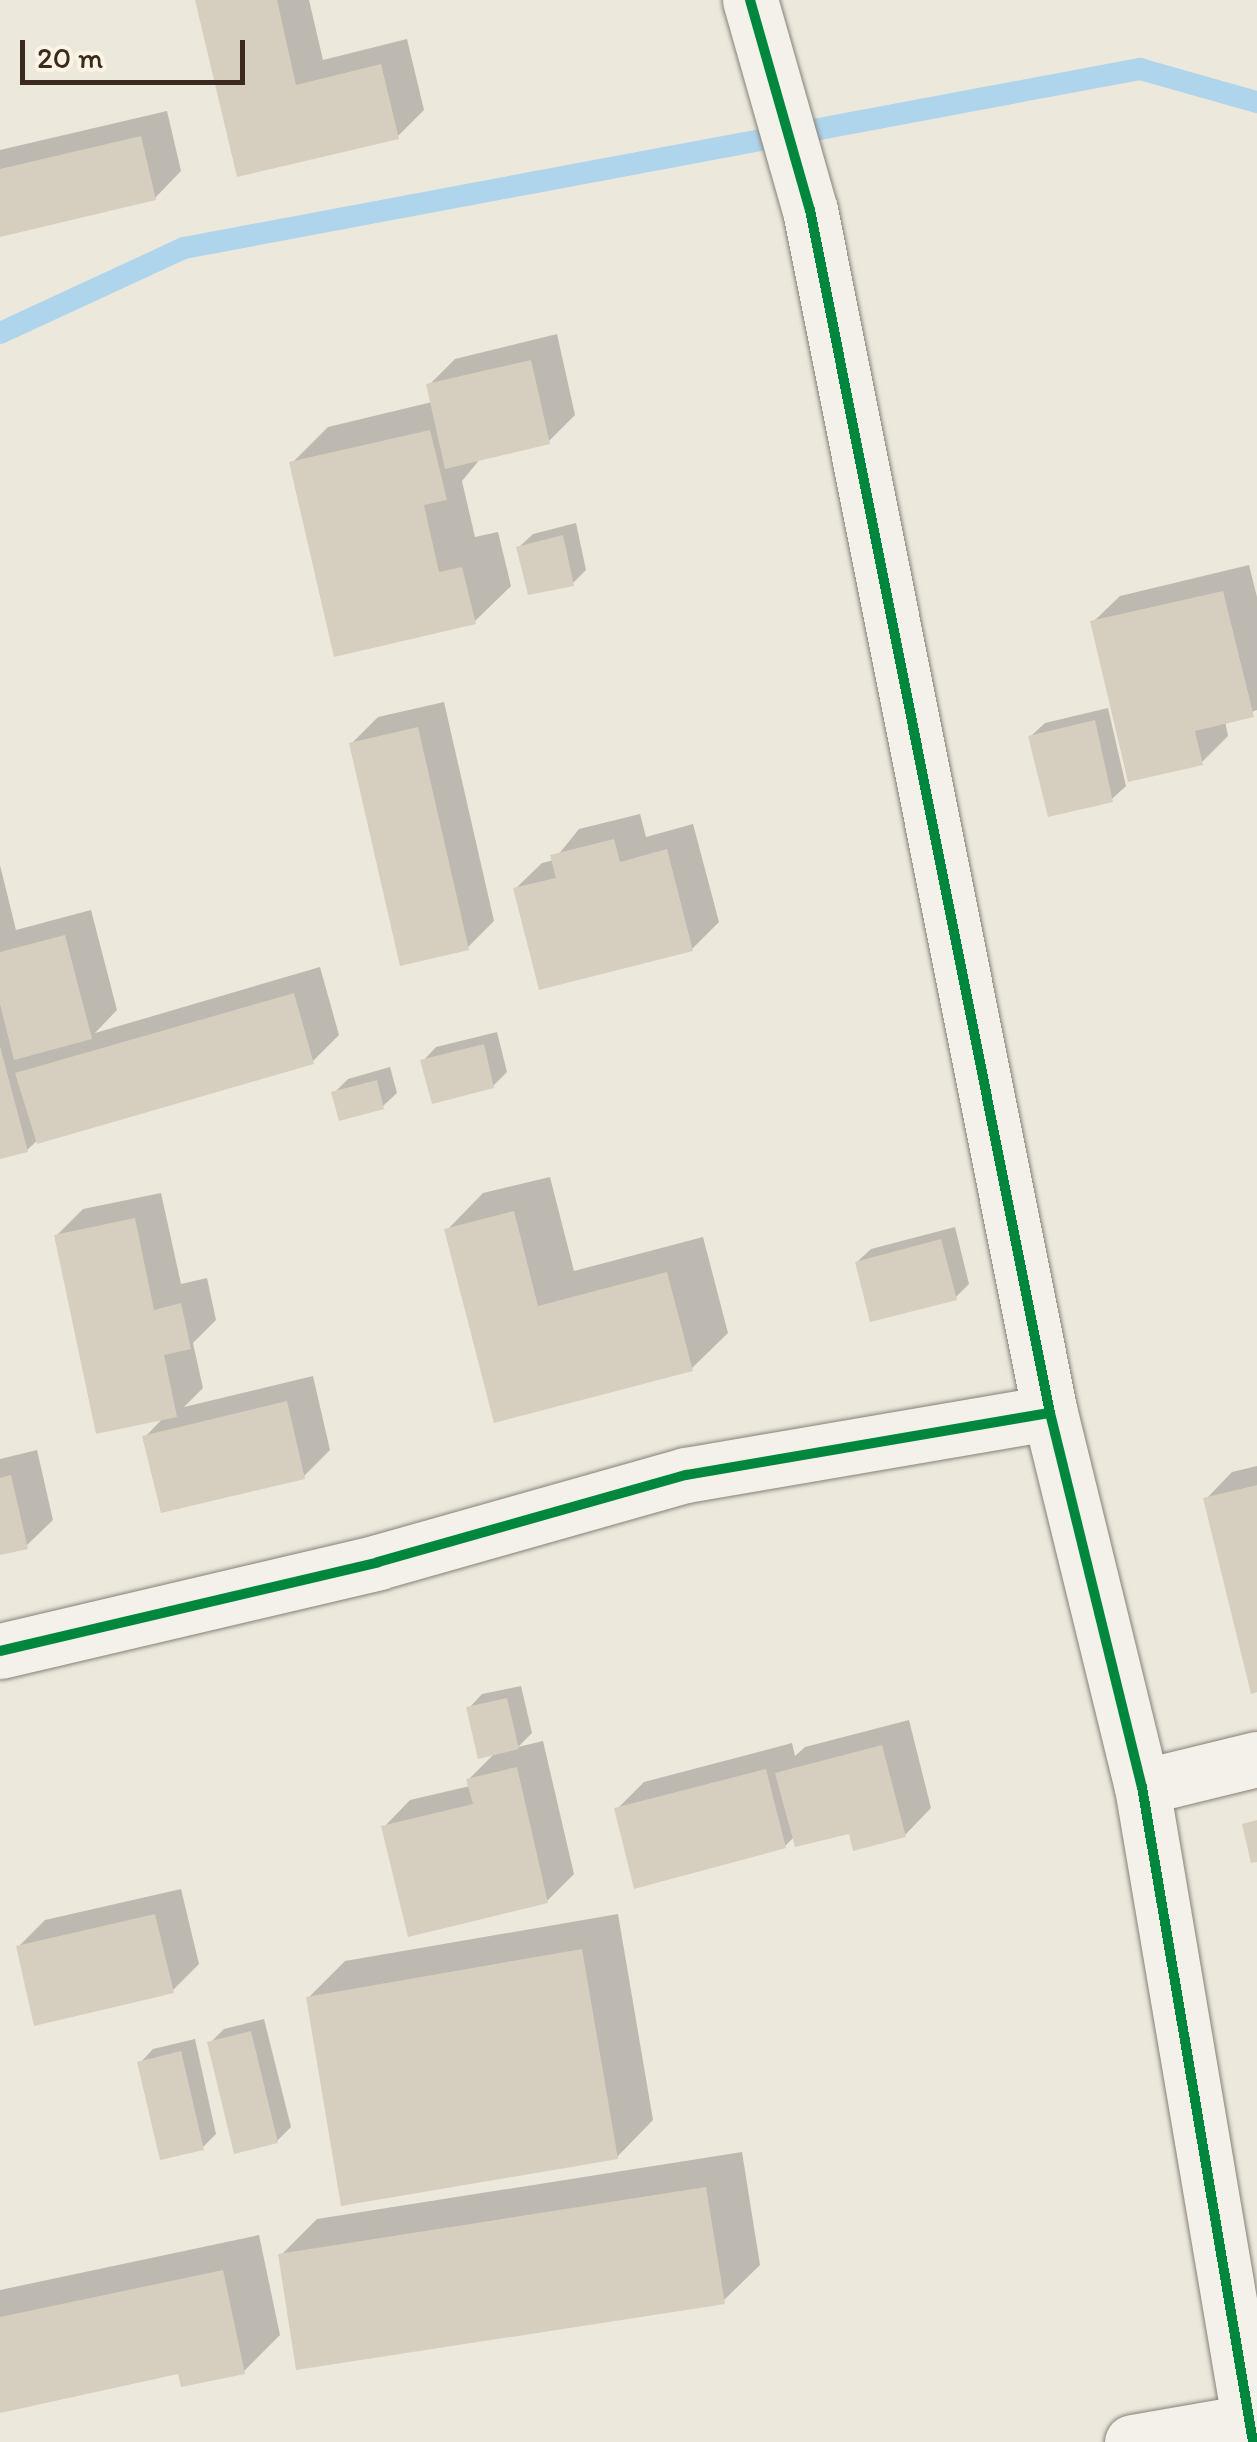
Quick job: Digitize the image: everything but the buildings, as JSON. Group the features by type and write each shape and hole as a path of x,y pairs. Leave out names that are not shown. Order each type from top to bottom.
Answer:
{"street":[{"path":"750,0 779,90 810,210 1050,1413 1142,1787 1251,2432 1132,2442"},
{"path":"0,1652 378,1562 686,1475 1050,1413"},
{"path":"1142,1787 1257,1759"}],"waterway":[{"path":"0,333 184,248 1140,69 1257,102"}],"cycle path":[{"path":"750,0 810,210 1050,1413 1142,1787 1253,2442"},
{"path":"0,1651 378,1562 686,1475 1050,1413"}]}
